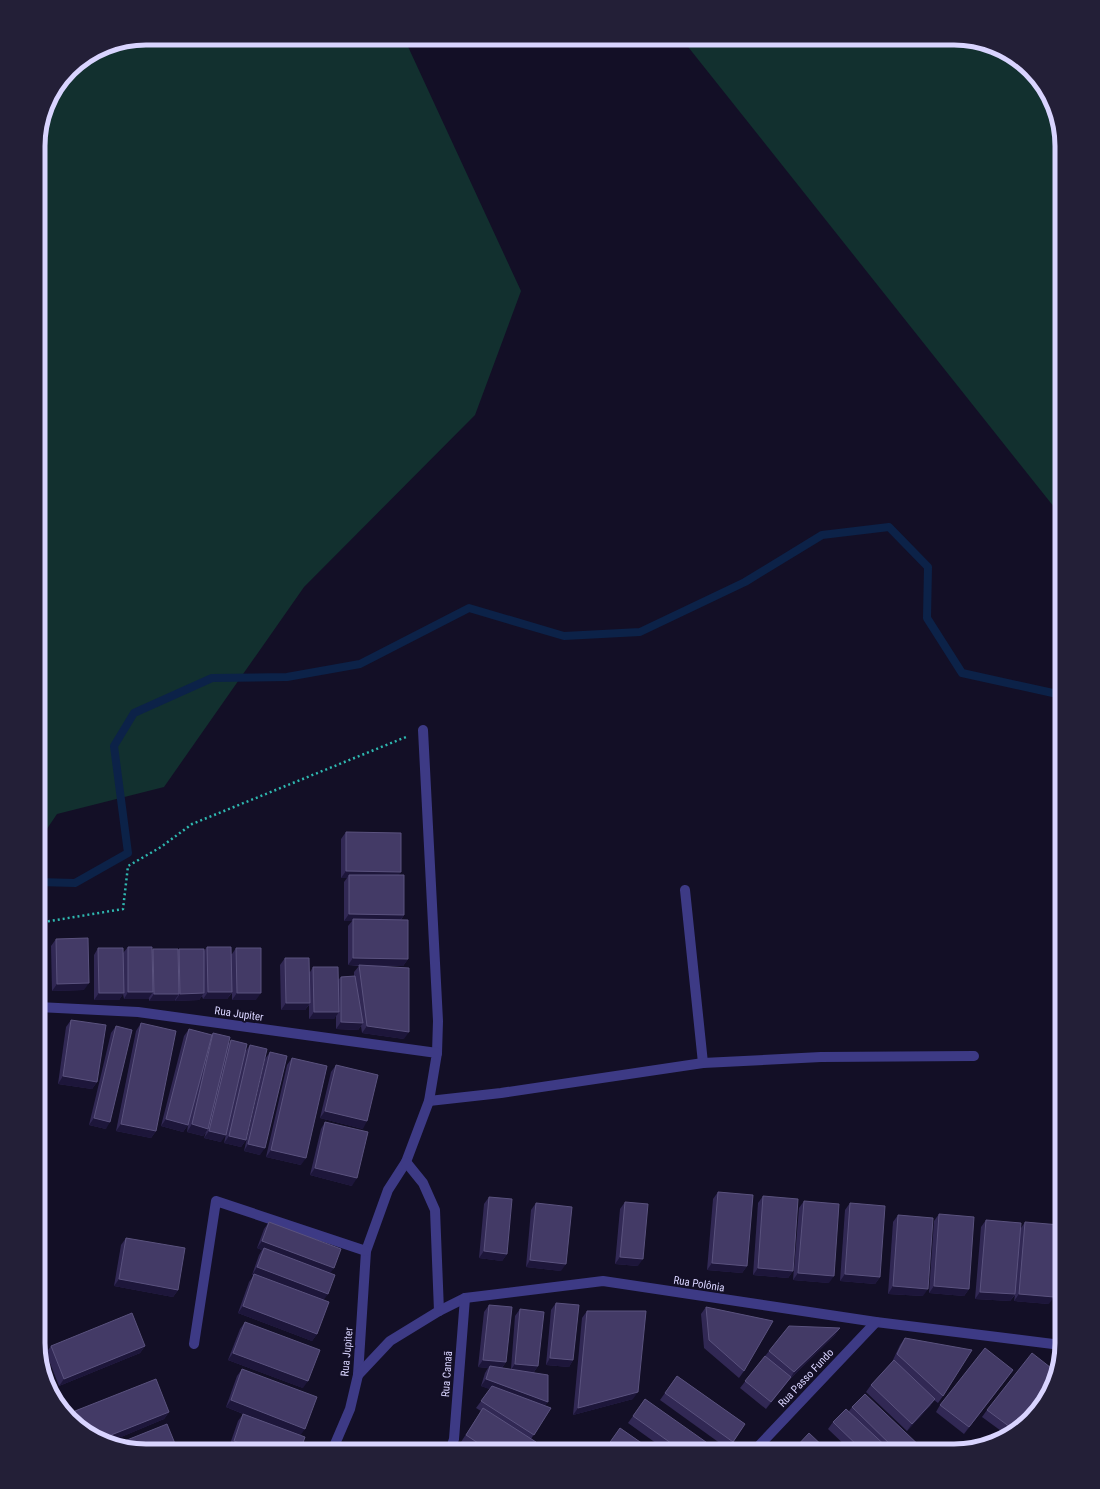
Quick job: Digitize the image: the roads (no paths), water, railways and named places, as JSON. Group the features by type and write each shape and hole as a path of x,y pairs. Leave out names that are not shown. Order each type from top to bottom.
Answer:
{"street":[{"name":"Rua Jupiter","path":"335,1444 350,1409 358,1375 366,1251 388,1190 406,1162 429,1101 437,1052 438,1021 423,730"},
{"path":"685,890 703,1063"},
{"name":"Rua Jupiter","path":"45,1007 138,1012 437,1052"},
{"path":"429,1101 501,1093 703,1063 821,1057 974,1056"},
{"path":"406,1162 423,1183 435,1210 439,1311"},
{"path":"194,1344 216,1201 366,1251"},
{"name":"Rua Polônia","path":"358,1375 390,1341 439,1311 465,1298 603,1281 876,1322 1055,1344"},
{"name":"Rua Canaã","path":"452,1444 454,1439 465,1298"},
{"name":"Rua Passo Fundo","path":"761,1444 876,1322"}],"waterway":[{"path":"45,882 75,883 128,853 114,746 134,713 212,678 287,677 360,664 469,608 564,636 640,632 745,582 822,535 889,527 928,567 927,618 962,673 1055,693"}]}
